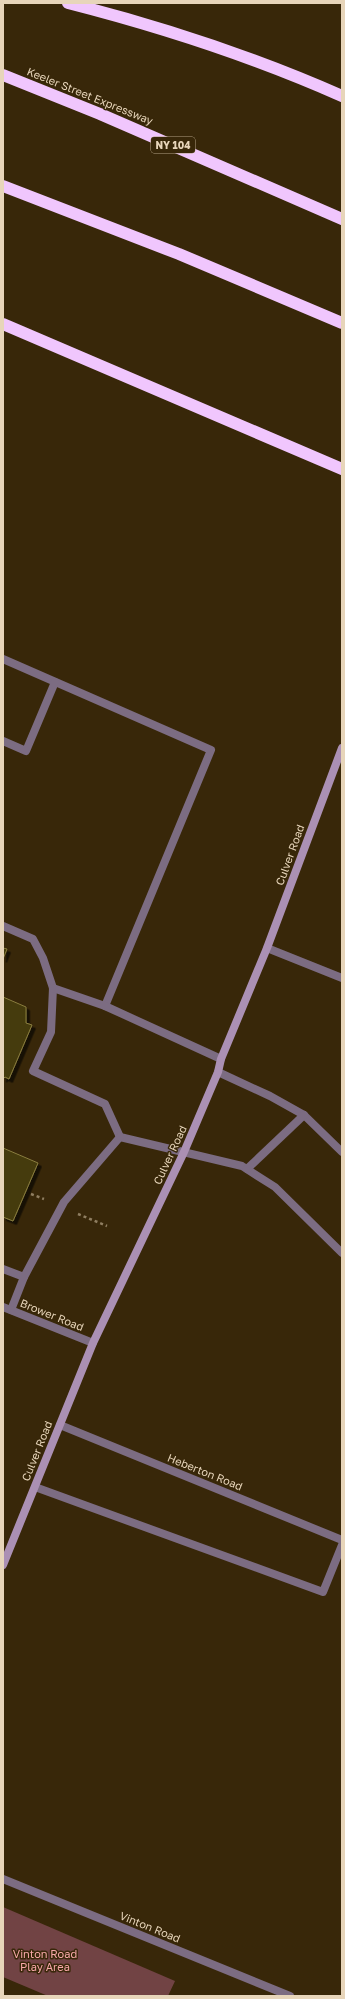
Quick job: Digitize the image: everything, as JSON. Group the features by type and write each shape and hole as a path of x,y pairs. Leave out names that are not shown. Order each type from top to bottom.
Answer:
{"highway":[{"path":"68,3 156,27 221,49 342,96"},
{"name":"Keeler Street Expressway","path":"3,75 100,114 342,219"},
{"path":"3,186 179,254 342,322"},
{"path":"3,324 342,469"}],"main road":[{"name":"Culver Road","path":"3,1565 93,1343 184,1152 218,1072 221,1059 267,948 342,748"}],"street":[{"path":"3,659 211,750 105,1006"},
{"path":"3,742 26,751 55,682"},
{"path":"3,926 33,939 44,958 53,988 51,1032 33,1071 105,1104 120,1137"},
{"path":"267,948 342,978"},
{"path":"53,988 105,1006 221,1059"},
{"path":"218,1072 270,1096 304,1115 342,1152"},
{"path":"247,1169 304,1115"},
{"path":"120,1137 242,1166 274,1187 342,1254"},
{"path":"7,1309 64,1202 120,1137"},
{"path":"3,1269 24,1277"},
{"name":"Brower Road","path":"7,1309 93,1343"},
{"name":"Heberton Road","path":"60,1425 342,1540"},
{"path":"35,1487 323,1592 342,1545"},
{"name":"Vinton Road","path":"3,1879 290,1996"}],"green space":[{"name":"Vinton Road Play Area","path":"3,1907 175,1981 168,1996 48,1996 3,1977"}],"building":[{"path":"3,948 7,949 3,959"},
{"path":"3,997 26,1007 26,1023 32,1025 9,1079 5,1077 3,1079"},
{"path":"3,1148 38,1163 13,1221 3,1217"}]}
